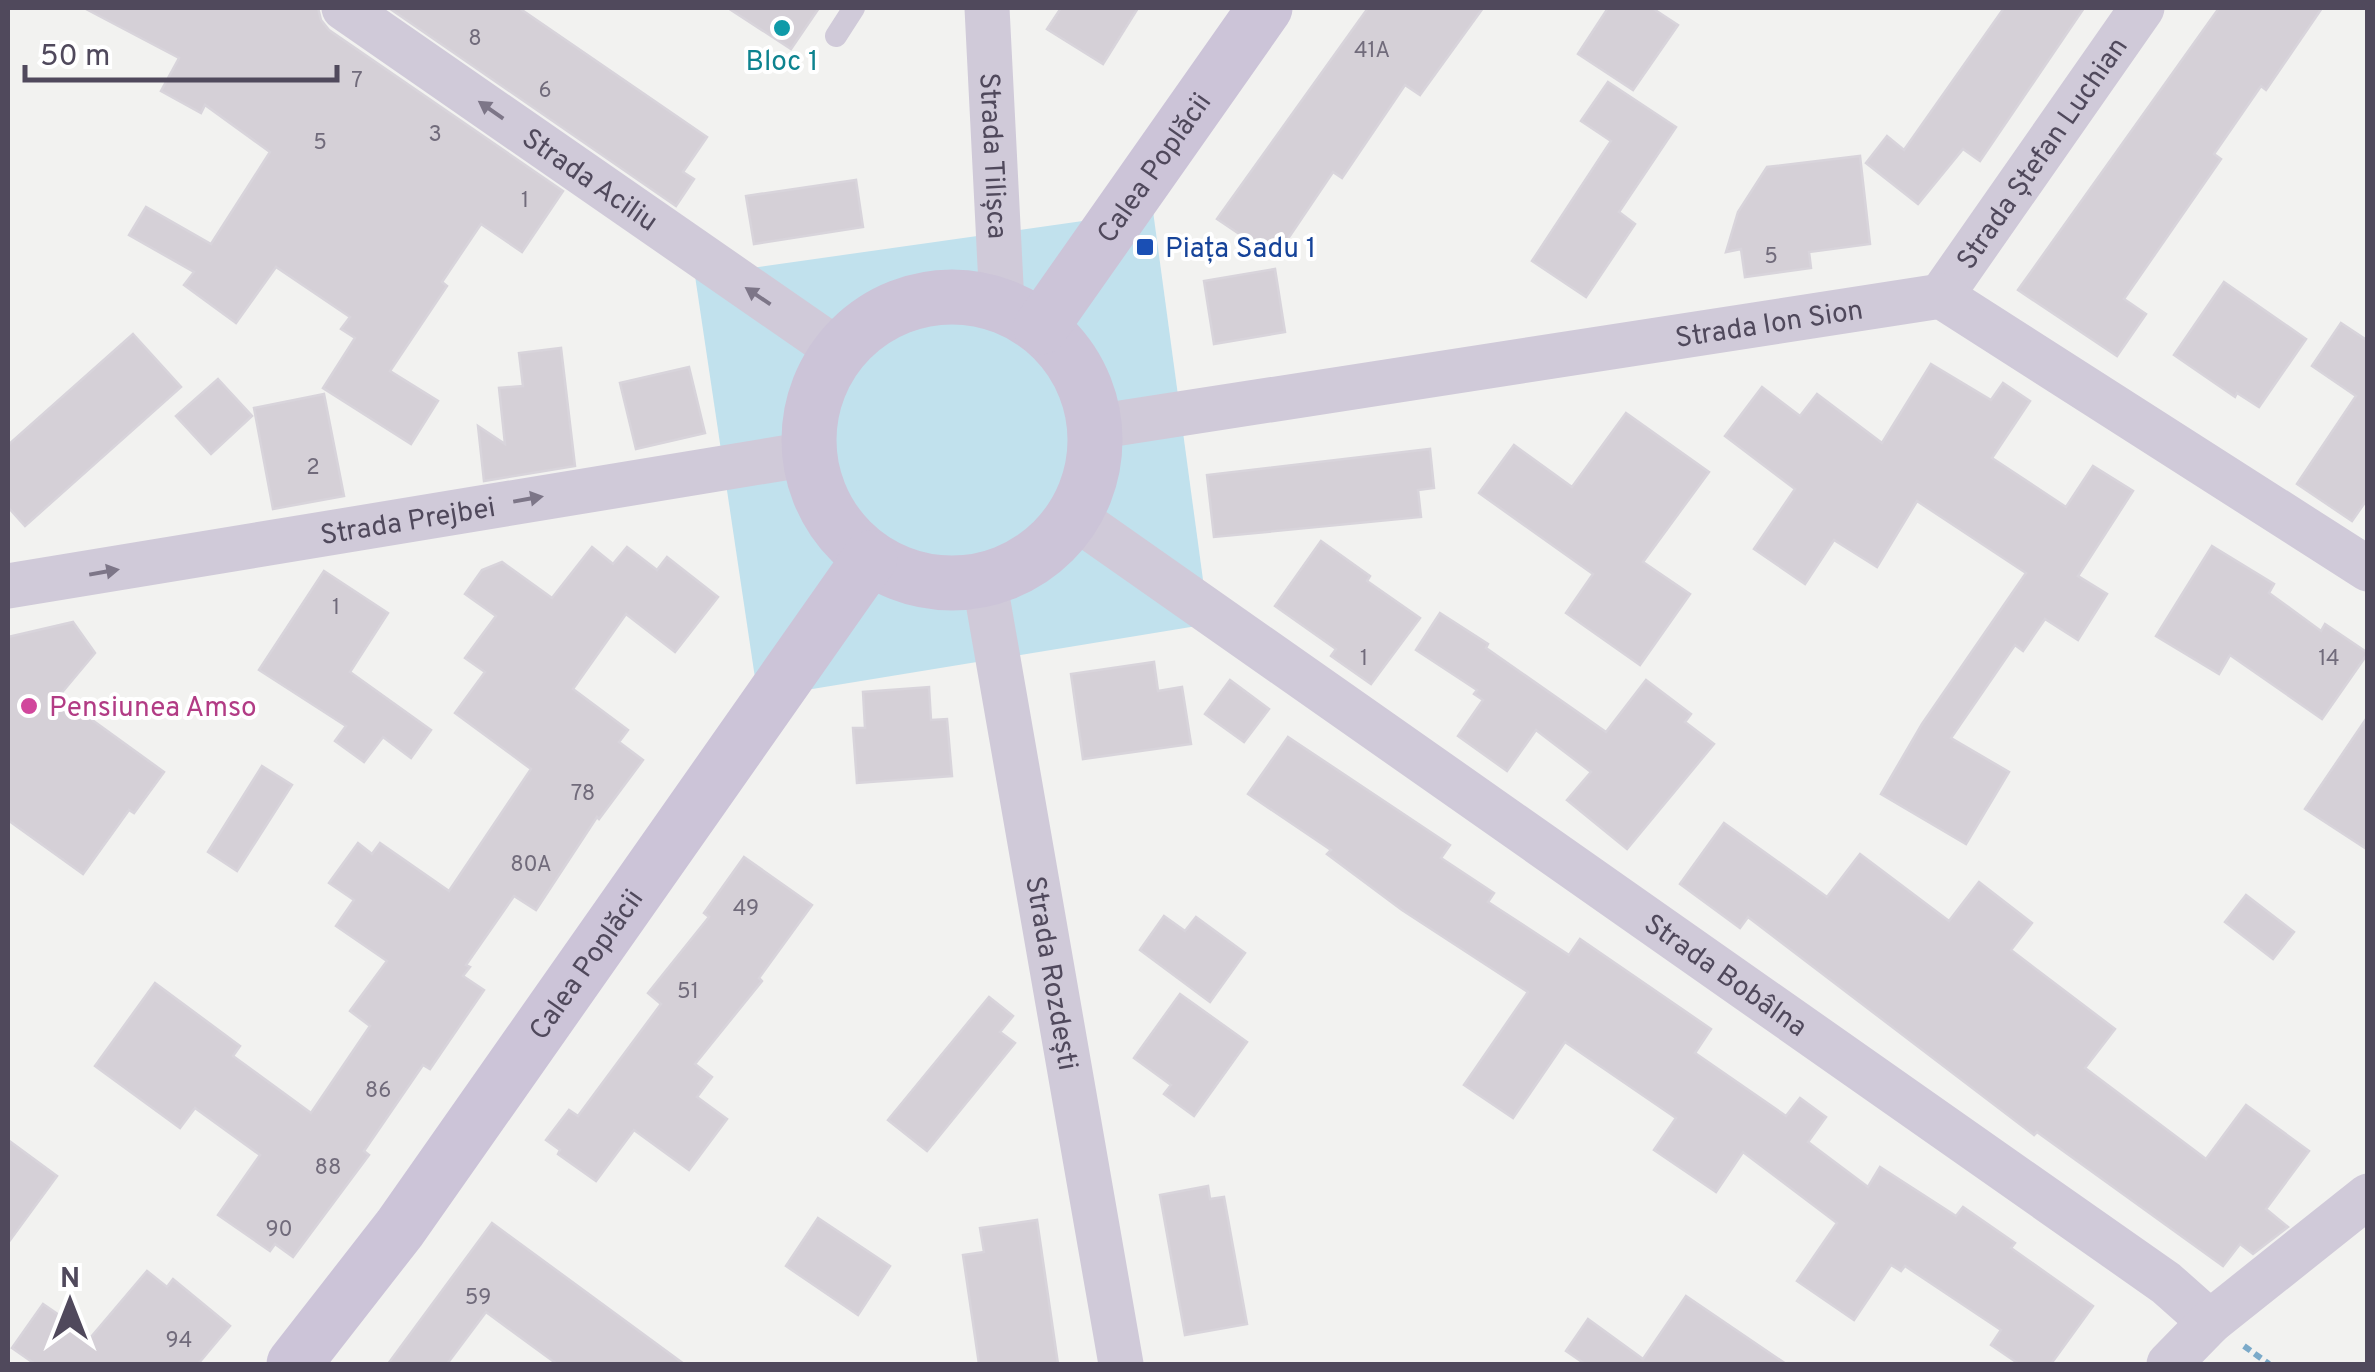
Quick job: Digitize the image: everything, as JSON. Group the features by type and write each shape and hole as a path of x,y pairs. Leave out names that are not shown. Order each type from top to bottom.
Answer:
{"main road":[{"name":"Calea Poplăcii","path":"1022,316 1265,8"},
{"path":"951,296 1022,316 1062,348 1089,398 1095,427 1091,474 1073,516 1056,539 1011,571 984,579 936,582 891,570 870,558 834,523 817,490 808,454 808,426 814,399 838,351 856,332 900,306 951,296"},
{"name":"Calea Poplăcii","path":"294,1364 412,1212 870,558"}],"street":[{"name":"Strada Aciliu","path":"344,8 838,351"},
{"name":"Strada Tilișca","path":"986,8 1022,316"},
{"name":"Strada Ștefan Luchian","path":"1940,296 2142,8"},
{"name":"Strada Ion Sion","path":"1095,427 1940,296"},
{"path":"1940,296 2368,569"},
{"name":"Strada Prejbei","path":"8,586 808,454"},
{"name":"Strada Bobâlna","path":"1073,516 2166,1283 2210,1322"},
{"name":"Strada Rozdești","path":"984,579 1121,1364"},
{"path":"2170,1364 2210,1322 2368,1196"}],"lane":[{"path":"836,36 854,8"}],"shaded area":[{"path":"1153,211 1209,624 758,698 695,276"}],"building":[{"path":"84,8 318,8 329,30 563,191 522,252 481,224 442,282 447,286 390,371 438,401 411,444 323,388 355,338 341,329 350,317 276,267 236,323 184,285 194,272 129,235 146,207 211,244 270,152 205,105 201,113 161,91 179,58"},
{"path":"389,8 519,8 707,137 683,172 694,179 676,206"},
{"name":"Bloc 1","path":"728,8 819,8 791,49"},
{"path":"1061,8 1138,8 1103,64 1047,29"},
{"path":"1368,8 1483,8 1420,95 1405,85 1342,178 1333,172 1275,258 1217,219"},
{"path":"1608,8 1652,8 1678,25 1633,90 1578,54"},
{"path":"2004,8 2084,8 1980,161 1963,149 1918,204 1866,163 1887,136 1904,150"},
{"path":"2219,8 2322,8 2266,90 2261,86 2214,154 2221,159 2124,299 2146,314 2117,356 2018,290"},
{"path":"1608,82 1676,127 1619,212 1635,224 1586,297 1532,261 1611,141 1581,121"},
{"path":"1860,156 1870,244 1809,252 1811,268 1745,277 1741,249 1726,252 1738,212 1767,167"},
{"path":"856,180 863,227 754,244 746,196"},
{"path":"1275,269 1285,332 1214,344 1204,281"},
{"path":"2224,282 2306,339 2259,407 2237,393 2235,397 2174,355"},
{"path":"2341,323 2368,341 2368,498 2352,521 2297,484 2356,396 2312,366"},
{"path":"133,334 181,387 25,526 8,507 8,445"},
{"path":"561,348 575,466 484,481 478,426 505,444 499,388 523,386 519,353"},
{"path":"1931,364 1991,400 2003,383 2030,401 1992,458 2066,507 2093,466 2133,491 2078,576 2107,594 2078,640 2045,619 2023,651 2015,645 1951,738 2009,772 1966,844 1881,794 1922,724 2026,573 1917,501 1877,567 1834,540 1805,584 1754,549 1795,489 1725,436 1762,387 1800,416 1817,394 1882,443"},
{"path":"689,367 705,433 636,449 620,383"},
{"path":"218,379 252,416 211,454 176,416"},
{"path":"324,394 344,496 273,509 254,408"},
{"path":"1626,413 1709,472 1643,562 1690,594 1640,665 1566,613 1593,574 1479,493 1514,445 1572,487"},
{"path":"1430,449 1434,488 1418,490 1421,517 1214,537 1207,475"},
{"path":"1321,541 1370,576 1367,581 1420,618 1371,684 1331,656 1336,649 1275,606"},
{"path":"2212,546 2274,584 2269,593 2321,631 2325,624 2368,653 2322,719 2230,655 2219,674 2156,636"},
{"path":"592,547 613,564 627,547 657,570 667,557 718,597 675,652 626,614 573,689 628,730 619,742 643,760 597,817 536,910 514,896 466,965 470,967 463,976 484,990 430,1069 423,1065 364,1151 369,1155 293,1257 275,1244 270,1251 218,1215 260,1155 195,1108 180,1128 95,1066 155,983 240,1046 233,1056 311,1113 370,1026 350,1011 387,961 336,926 354,900 329,883 358,843 372,854 380,843 449,891 531,769 455,713 485,672 465,658 496,616 465,594 482,570 502,562 552,598"},
{"path":"324,571 388,613 350,672 431,730 411,758 383,737 364,762 335,741 346,726 259,670"},
{"path":"1440,613 1606,732 1646,680 1691,714 1685,722 1714,744 1627,849 1567,800 1591,772 1536,730 1507,771 1458,736 1483,700 1474,694 1477,690 1416,650"},
{"path":"73,622 95,653 59,696 164,772 134,813 129,810 83,874 8,820 8,637"},
{"path":"1154,662 1158,691 1182,687 1191,744 1083,759 1071,674"},
{"path":"1230,680 1269,709 1244,742 1205,714"},
{"path":"929,687 931,720 947,719 952,776 857,783 853,728 865,728 863,692"},
{"path":"2368,716 2368,850 2305,809"},
{"path":"1288,737 1450,845 1441,858 1494,893 1488,902 1569,955 1580,939 1711,1029 1695,1053 1786,1116 1800,1098 1826,1117 1808,1142 1868,1187 1880,1167 1956,1216 1963,1207 2015,1243 2011,1248 2093,1306 2051,1364 2019,1364 1991,1345 2001,1330 1905,1266 1901,1271 1891,1265 1854,1320 1797,1281 1837,1223 1743,1152 1716,1192 1654,1150 1676,1118 1565,1042 1513,1118 1464,1085 1528,992 1402,910 1327,854 1331,850 1248,794"},
{"path":"262,766 292,785 237,871 208,852"},
{"path":"1724,823 1827,897 1860,854 1949,921 1979,882 2032,923 2011,950 2115,1029 2085,1068 2206,1159 2246,1105 2309,1151 2266,1209 2288,1227 2253,1254 2240,1244 2223,1266 2037,1132 2034,1135 1748,917 1740,928 1680,884"},
{"path":"744,857 812,905 759,978 762,981 695,1064 712,1077 697,1097 727,1119 689,1170 634,1130 596,1181 558,1154 560,1150 546,1140 569,1110 578,1116 661,1004 648,993 709,917 704,913"},
{"path":"2246,895 2294,932 2273,959 2225,922"},
{"path":"1164,916 1185,931 1196,917 1245,953 1210,1002 1140,950"},
{"path":"1180,994 1247,1042 1194,1116 1164,1094 1171,1085 1134,1058"},
{"path":"989,997 1013,1016 1000,1032 1015,1043 927,1151 888,1120"},
{"path":"8,1140 57,1176 8,1243"},
{"path":"1208,1186 1210,1199 1224,1197 1247,1324 1185,1335 1160,1195"},
{"path":"818,1218 890,1266 858,1315 786,1266"},
{"path":"1037,1220 1058,1364 979,1364 963,1255 984,1252 980,1228"},
{"path":"492,1223 684,1364 557,1364 486,1312 447,1364 388,1364"},
{"path":"147,1271 167,1287 173,1279 230,1326 198,1364 35,1364 12,1348 43,1304 91,1337"},
{"path":"1686,1296 1786,1364 1585,1364 1566,1351 1588,1319 1643,1359"}],"place":[{"name":"Bloc 1","path":"782,28"},
{"name":"Piața Sadu 1","path":"1145,247"},
{"name":"Pensiunea Amso","path":"29,706"}]}
